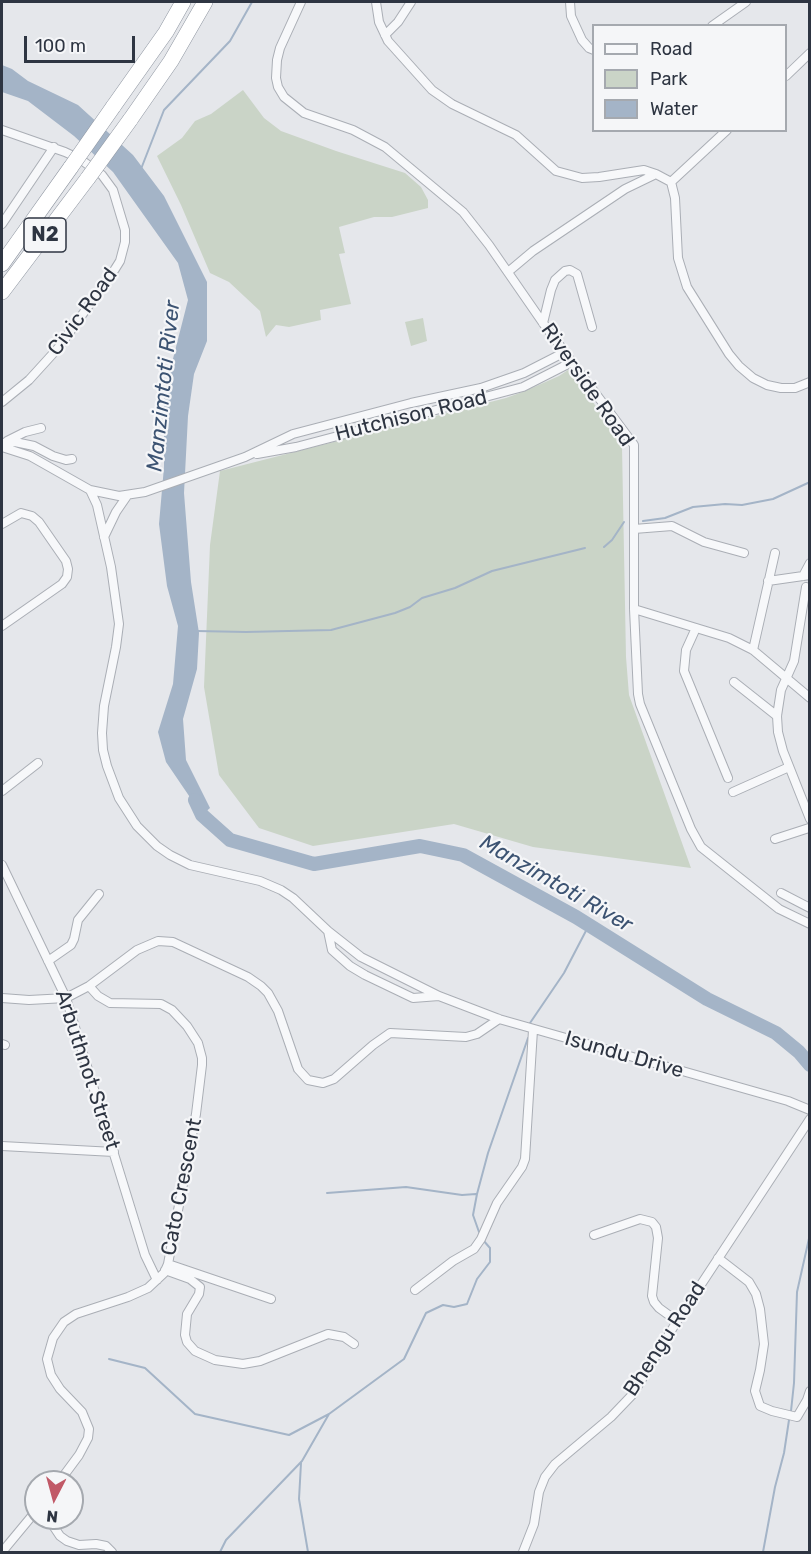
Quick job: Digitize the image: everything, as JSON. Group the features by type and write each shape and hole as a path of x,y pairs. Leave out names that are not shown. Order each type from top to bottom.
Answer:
{"highway":[{"name":"N2","path":"2,264 166,32 183,2"},
{"name":"N2","path":"2,292 88,178 171,62 205,2"}],"street":[{"name":"Riverside Road","path":"301,2 280,48 276,78 278,87 293,106 316,119 353,130 372,139 402,160 463,212 634,445 634,609 640,704 691,829 701,847 779,909 810,924"},
{"path":"376,2 379,22 385,35 405,62 437,96 516,135 556,171 582,178 644,170 671,182 675,198 678,258 682,275 687,287 729,354 753,378 767,385 795,388 810,382"},
{"path":"385,35 398,22 411,2"},
{"path":"570,2 572,16 582,40 592,49"},
{"path":"715,24 746,2"},
{"path":"787,75 810,53"},
{"name":"Civic Road","path":"2,130 54,147 87,164 102,175 113,189 124,230 124,251 116,269 59,347 28,380 2,402"},
{"path":"671,182 725,132"},
{"path":"2,224 54,147"},
{"path":"508,272 533,251 625,189 656,174"},
{"path":"543,322 555,280 565,271 570,270 577,274 592,327"},
{"path":"542,364 557,342"},
{"name":"Hutchison Road","path":"245,457 293,434 411,403 481,388 524,373 565,352"},
{"name":"Hutchison Road","path":"90,490 112,496 127,496 145,492 245,457 297,447 512,390 572,362"},
{"path":"3,444 25,432 41,428"},
{"path":"3,444 34,446 53,456 66,460 72,459"},
{"path":"3,444 30,456 90,490"},
{"name":"Isundu Drive","path":"90,490 97,505 104,537 119,624 104,706 102,733 106,766 119,798 137,826 157,846 190,865 260,881 281,890 361,957 439,996 499,1020 788,1101 810,1110"},
{"path":"104,537 127,496"},
{"path":"2,524 17,515 28,514 36,519 66,561 68,569 62,584 2,626"},
{"path":"634,529 672,526 704,542 744,553"},
{"path":"753,650 775,553"},
{"path":"768,581 806,575 810,563"},
{"path":"775,839 809,828 810,821 778,732 777,716 781,690 794,661 806,587"},
{"path":"634,609 729,638 753,650 809,695"},
{"path":"696,628 686,650 684,671 728,778"},
{"path":"734,682 777,716"},
{"path":"2,791 38,763"},
{"path":"733,792 789,767"},
{"name":"Arbuthnot Street","path":"2,866 66,998 148,1264 157,1280"},
{"path":"781,893 810,908"},
{"path":"48,961 71,945 78,920 99,894"},
{"name":"Isundu Drive","path":"328,931 332,950 350,966 365,975 413,998 439,996"},
{"path":"2,998 29,1000 66,998 89,986 137,950 158,941 166,941 184,946 248,977 261,986 268,993 278,1011 298,1069 308,1080 323,1083 334,1080 390,1033 466,1037 477,1034 499,1020"},
{"name":"Cato Crescent","path":"68,1470 88,1438 89,1429 82,1412 51,1376 47,1359 53,1338 64,1322 76,1314 148,1288 167,1267 196,1114 202,1058 198,1043 187,1026 172,1010 161,1004 110,1003 98,996 89,986"},
{"path":"415,1290 453,1261 474,1249 482,1239 497,1203 519,1175 522,1167 533,1030"},
{"name":"Bhengu Road","path":"523,1552 534,1524 539,1492 545,1477 555,1464 611,1418 633,1394 677,1321 810,1119"},
{"path":"2,1146 114,1152"},
{"path":"594,1235 640,1219 652,1222 658,1233 652,1296 654,1302 677,1321"},
{"path":"718,1258 749,1281 758,1301 764,1332 760,1370 754,1391 760,1406 772,1412 796,1417 810,1391"},
{"path":"167,1267 271,1299"},
{"path":"167,1267 200,1287 199,1294 187,1314 184,1335 195,1351 215,1360 243,1364 260,1361 328,1334 344,1337 354,1344"},
{"path":"2,1552 24,1525"},
{"path":"56,1530 67,1541 78,1545 106,1546 112,1552"}],"green space":[{"path":"243,90 264,118 281,131 405,173 421,187 428,200 428,208 392,217 374,217 339,227 345,253 339,254 351,304 320,310 321,320 289,327 276,325 266,337 260,311 229,282 210,273 157,156 182,138 195,121 211,114"},
{"path":"423,318 427,341 411,346 405,322"},
{"path":"571,368 622,447 626,657 629,695 691,868 533,847 454,824 313,846 259,828 219,775 204,687 210,545 220,471 506,398 559,376"}],"water":[{"path":"2,65 12,69 28,81 78,105 133,155 164,196 207,282 207,341 194,374 188,416 184,493 191,582 199,633 197,669 183,719 186,760 210,808 202,815 166,762 158,732 173,684 178,626 167,586 159,524 164,467 164,394 188,300 178,263 113,172 74,136 28,101 2,92"}],"waterway":[{"path":"141,169 164,110 230,41 252,2"},
{"path":"643,521 665,518 693,507 742,505 773,499 810,482"},
{"path":"604,547 612,540 624,522"},
{"path":"197,631 331,630 395,613 410,607 422,598 455,588 492,571 585,548"},
{"name":"Manzimtoti River","path":"195,800 202,815 230,840 314,864 420,846 463,855 576,917 707,999 776,1033 799,1052 810,1065"},
{"path":"530,1023 564,973 589,925"},
{"path":"479,1232 473,1215 477,1194 488,1153 528,1038"},
{"path":"327,1193 406,1187 462,1195 476,1194"},
{"path":"791,1411 797,1292 810,1234"},
{"path":"220,1552 226,1540 302,1461 329,1414 404,1359 426,1313 443,1305 454,1307 467,1304 477,1279 490,1262 490,1248 483,1240"},
{"path":"109,1359 145,1368 195,1414 289,1435 329,1414"},
{"path":"763,1552 789,1420"},
{"path":"301,1463 299,1499 308,1552"}]}
